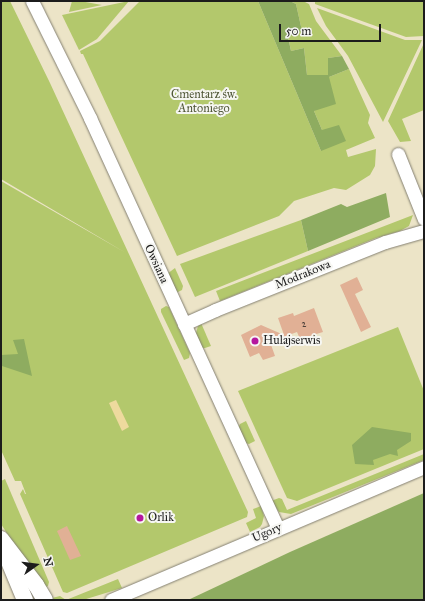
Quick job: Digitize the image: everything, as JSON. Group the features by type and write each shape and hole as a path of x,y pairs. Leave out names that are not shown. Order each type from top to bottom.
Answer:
{"street":[{"name":"Owsiana","path":"32,1 90,118 278,528"},
{"path":"398,154 424,218"},
{"name":"Modrakowa","path":"184,324 385,242 424,231"},
{"name":"Ugory","path":"111,600 424,467"},
{"path":"1,540 25,600"},
{"path":"1,540 36,585 45,600"}],"green space":[{"path":"1,1 10,1 50,83 248,512 247,517 67,593 63,592 20,494 23,489 26,494 21,481 15,481 1,450 1,181 126,253 1,179"},
{"path":"72,1 80,1 102,5 69,12"},
{"path":"129,1 97,39 79,50 62,15"},
{"name":"Cmentarz św. Antoniego","path":"140,1 258,1 321,151 322,130 314,111 329,77 349,69 370,115 368,123 375,138 346,150 348,157 376,149 375,166 370,175 346,190 334,188 294,201 279,216 177,256 83,54 81,54 80,51 100,41"},
{"path":"258,1 290,1 296,4 302,31 288,37 291,51 304,48 307,75 328,75 328,58 342,56 349,69 329,77 336,104 314,111 322,130 339,125 346,141 321,151"},
{"path":"290,1 303,1 309,4 316,21 342,56 328,58 328,75 307,75 304,48 291,51 288,36 302,31 296,4"},
{"path":"315,1 424,1 424,36 406,37 315,4"},
{"path":"317,8 405,40 422,40 383,122 348,56 326,26"},
{"path":"424,43 424,110 402,119 411,141 400,142 388,121"},
{"path":"386,193 390,217 308,251 301,220 341,204 347,207"},
{"path":"413,215 409,226 400,231 376,238 220,301 216,291"},
{"path":"301,220 308,251 195,297 180,264"},
{"path":"175,268 183,286 182,290 178,292 175,291 167,274"},
{"path":"166,306 169,307 190,353 189,358 184,360 161,312 161,309"},
{"path":"201,323 211,346 205,348 202,348 196,333 198,326"},
{"path":"398,327 424,391 424,449 297,501 287,498 238,391"},
{"path":"24,339 32,376 2,366 1,355 18,354 13,340"},
{"path":"246,421 255,441 249,444 245,443 238,428 240,424"},
{"path":"372,427 411,433 411,441 397,450 398,456 390,454 373,460 374,465 355,464 352,445"},
{"path":"424,454 424,460 291,514 279,512 271,501 279,498 282,499 287,510"},
{"path":"5,479 49,582 48,586 43,589 1,524 1,481"},
{"path":"424,493 424,600 188,600 290,552"},
{"path":"261,506 264,516 262,524 260,527 250,532 246,523 256,518 253,509"},
{"path":"118,579 122,588 83,600 66,600"},
{"path":"60,596 66,600 56,600 52,598"}],"sand":[{"path":"116,400 129,427 122,431 109,403"}],"building":[{"path":"357,277 363,290 355,294 371,327 361,332 340,285"},
{"path":"314,308 323,332 300,339 297,332 270,342 275,356 263,360 259,353 250,357 241,335 261,325 284,335 278,318 293,313 294,316"},
{"path":"67,526 81,556 70,560 57,531"}],"place":[{"name":"Hulajserwis","path":"255,341"},
{"name":"Orlik","path":"140,518"}]}
